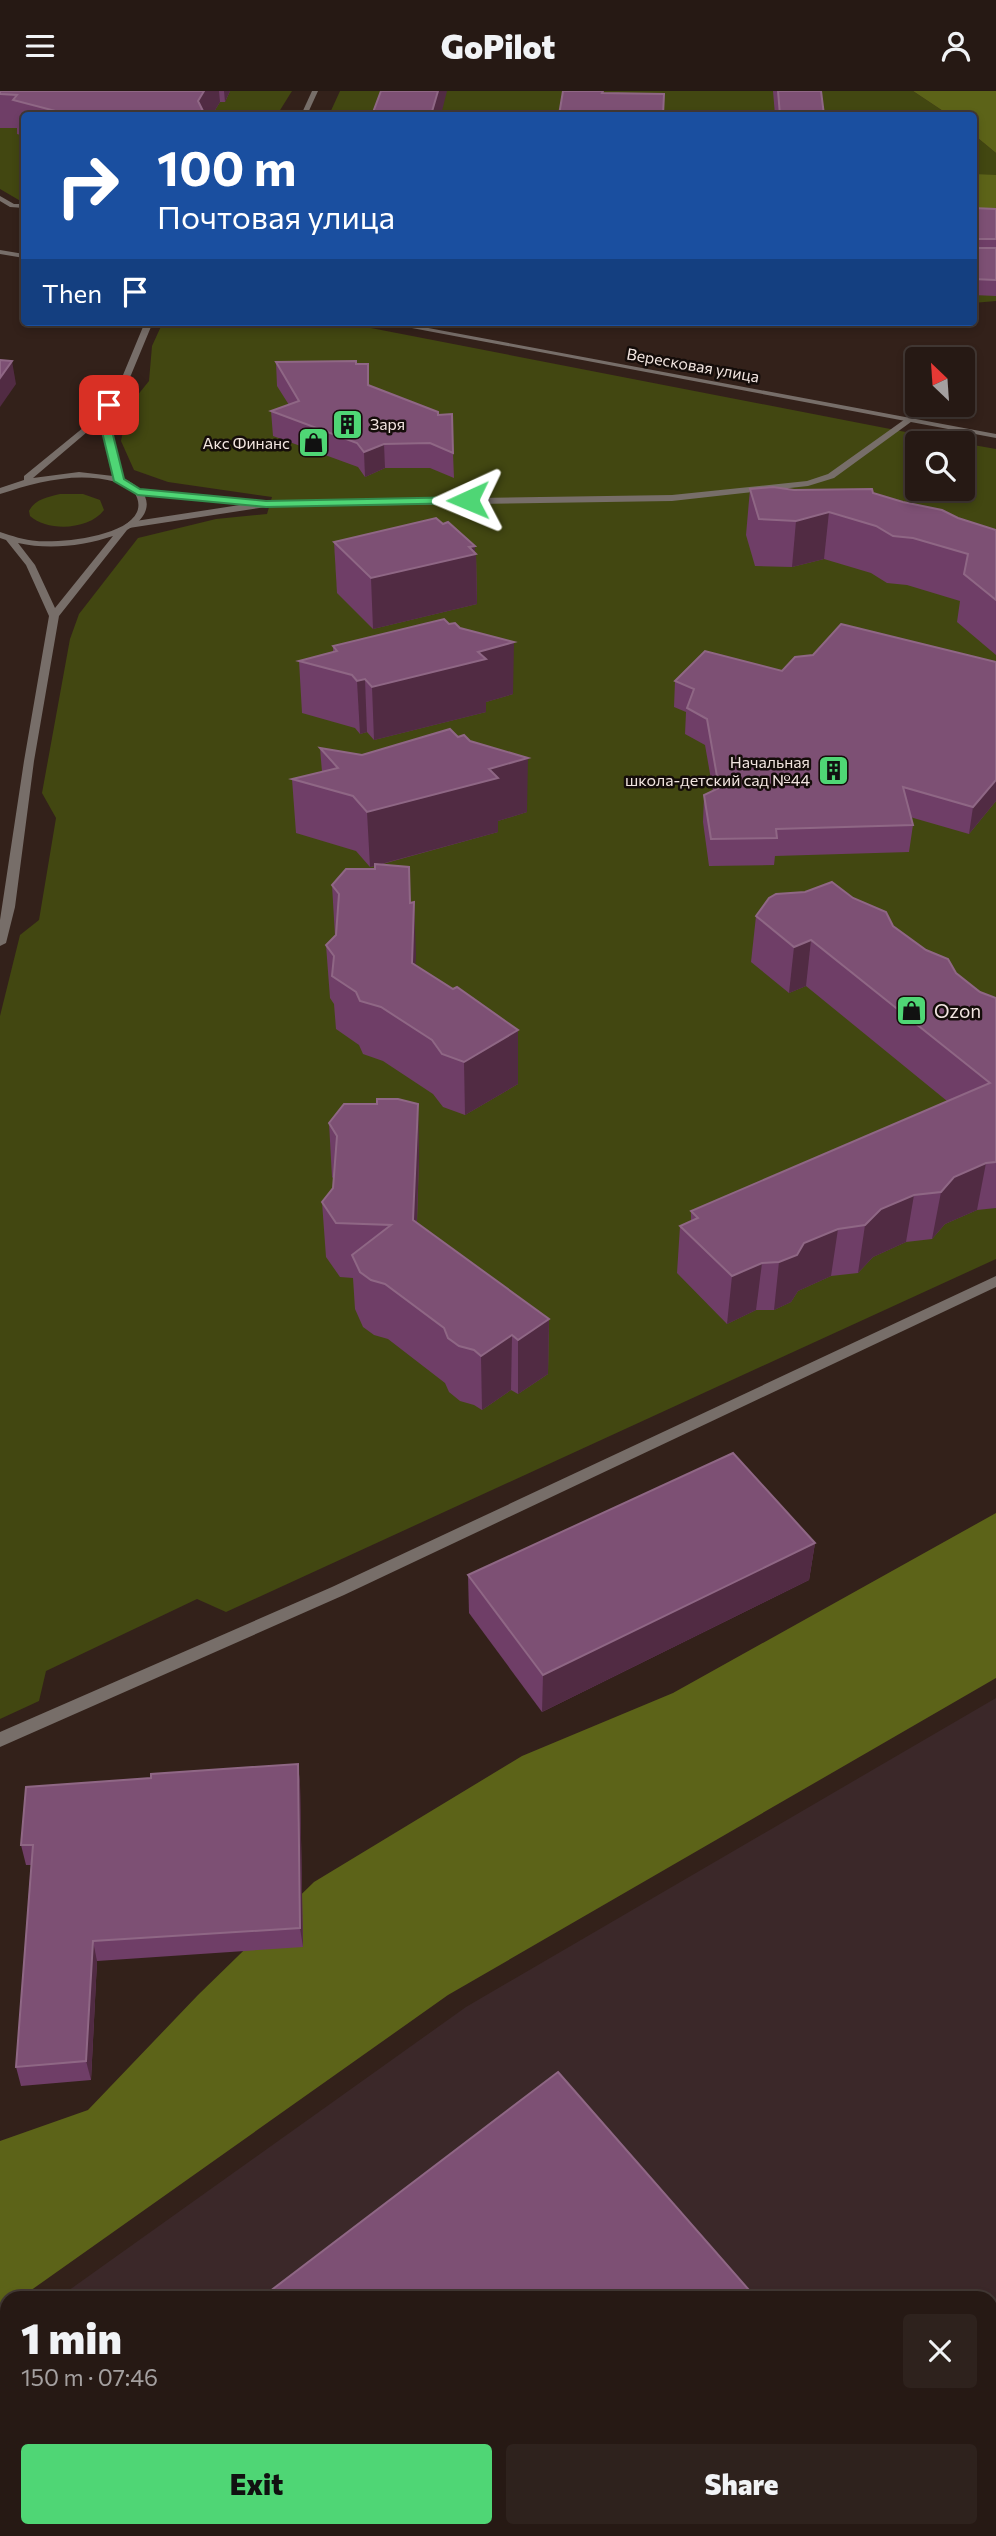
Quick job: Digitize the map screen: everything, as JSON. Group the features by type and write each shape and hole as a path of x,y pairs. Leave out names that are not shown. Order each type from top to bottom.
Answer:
{"street":[{"path":"306,112 316,91"},
{"path":"0,198 12,206 21,206"},
{"path":"0,252 21,256"},
{"path":"19,482 103,415 127,375 147,326"},
{"name":"Вересковая улица","path":"406,326 996,436"},
{"path":"103,415 119,481"},
{"path":"0,489 19,482 74,474 119,481 138,492 266,504 671,498 808,483 831,476 911,419"},
{"path":"0,943 9,908 29,761 54,616 142,510 143,501 138,492"},
{"path":"0,536 62,544 90,540 127,527 266,504"},
{"path":"11,539 30,565 54,616"},
{"path":"0,1740 338,1591 996,1281"}],"shaded area":[{"path":"996,1698 996,2291 68,2291 466,2007"}],"green space":[{"path":"0,91 292,91 279,112 21,112 21,201 0,189"},
{"path":"340,91 913,91 944,112 330,112"},
{"path":"913,91 996,91 996,153 977,137 977,112 944,112"},
{"path":"977,137 996,153 996,301 977,303"},
{"path":"977,174 996,175 996,219 977,218"},
{"path":"161,326 361,326 905,432 905,501 975,501 975,445 996,449 996,1259 226,1612 197,1599 46,1671 39,1701 0,1719 0,1016 20,935 39,920 56,818 42,793 70,639 79,614 138,538 216,519 267,514 272,497 168,482 134,470 121,441 128,407 149,381 152,346"},
{"path":"60,494 83,494 100,500 104,510 89,522 68,527 47,525 30,516 29,511 35,504"},
{"path":"996,1513 996,1678 448,1995 30,2291 0,2291 0,2141 88,2110 198,1995 314,1882 522,1756 673,1693"}],"building":[{"path":"0,91 204,91 198,101 204,112 59,112 13,100 17,95 0,94"},
{"path":"381,91 438,91 432,112 373,112"},
{"path":"563,91 664,94 663,112 560,112"},
{"path":"778,91 821,91 824,112 780,112"},
{"path":"977,208 996,209 996,239 977,239"},
{"path":"977,248 996,248 996,280 977,279"},
{"path":"0,360 12,361 0,378"},
{"path":"356,361 356,364 368,364 368,385 438,412 438,415 452,414 453,453 430,443 384,444 364,452 357,443 271,411 299,401 276,362"},
{"path":"773,487 794,490 872,489 873,493 942,510 996,530 996,600 964,574 968,554 913,538 893,536 876,526 829,512 796,521 759,519 750,489"},
{"path":"436,518 443,524 448,522 475,546 469,547 476,554 371,578 334,542"},
{"path":"444,619 460,628 514,642 478,652 486,659 372,687 365,679 357,681 352,675 299,661 337,651 333,646"},
{"path":"841,624 996,662 996,780 973,807 903,787 913,825 776,829 777,838 711,839 704,795 719,788 707,719 687,708 694,689 675,681 705,651 782,671 795,657 813,655"},
{"path":"450,729 458,737 464,735 470,741 528,758 489,769 498,778 367,812 353,796 292,779 338,768 320,748 362,755"},
{"path":"375,864 409,867 410,903 414,902 412,963 453,989 457,987 518,1030 464,1062 442,1054 432,1040 381,1007 360,1001 356,992 332,976 334,956 326,945 336,935 339,894 332,885 346,869 375,869"},
{"path":"832,882 853,898 886,912 893,926 926,950 948,959 956,973 980,992 996,998 996,1162 986,1163 954,1177 941,1192 914,1195 881,1209 865,1225 838,1229 804,1243 797,1255 779,1262 762,1263 732,1276 680,1226 698,1218 691,1211 990,1083 811,940 794,947 756,916 769,898 776,894 805,892"},
{"path":"377,1099 398,1099 418,1104 413,1220 549,1319 518,1340 512,1335 481,1356 448,1338 444,1328 385,1284 371,1280 360,1272 352,1255 391,1225 336,1223 322,1202 333,1188 337,1136 329,1123 344,1104 377,1104"},
{"path":"733,1453 815,1543 543,1675 468,1575"},
{"path":"298,1764 300,1928 93,1941 86,2061 16,2067 33,1845 21,1845 26,1787 151,1778 151,1774"},
{"path":"558,2072 750,2291 270,2291"}],"place":[{"name":"Заря","path":"347,424"},
{"name":"Акс Финанс","path":"313,443"},
{"name":"Начальная школа-детский сад №44","path":"833,771"},
{"name":"Ozon","path":"911,1011"}],"route":[{"path":"109,405 103,415 119,481 138,492 266,504 468,500"}]}
